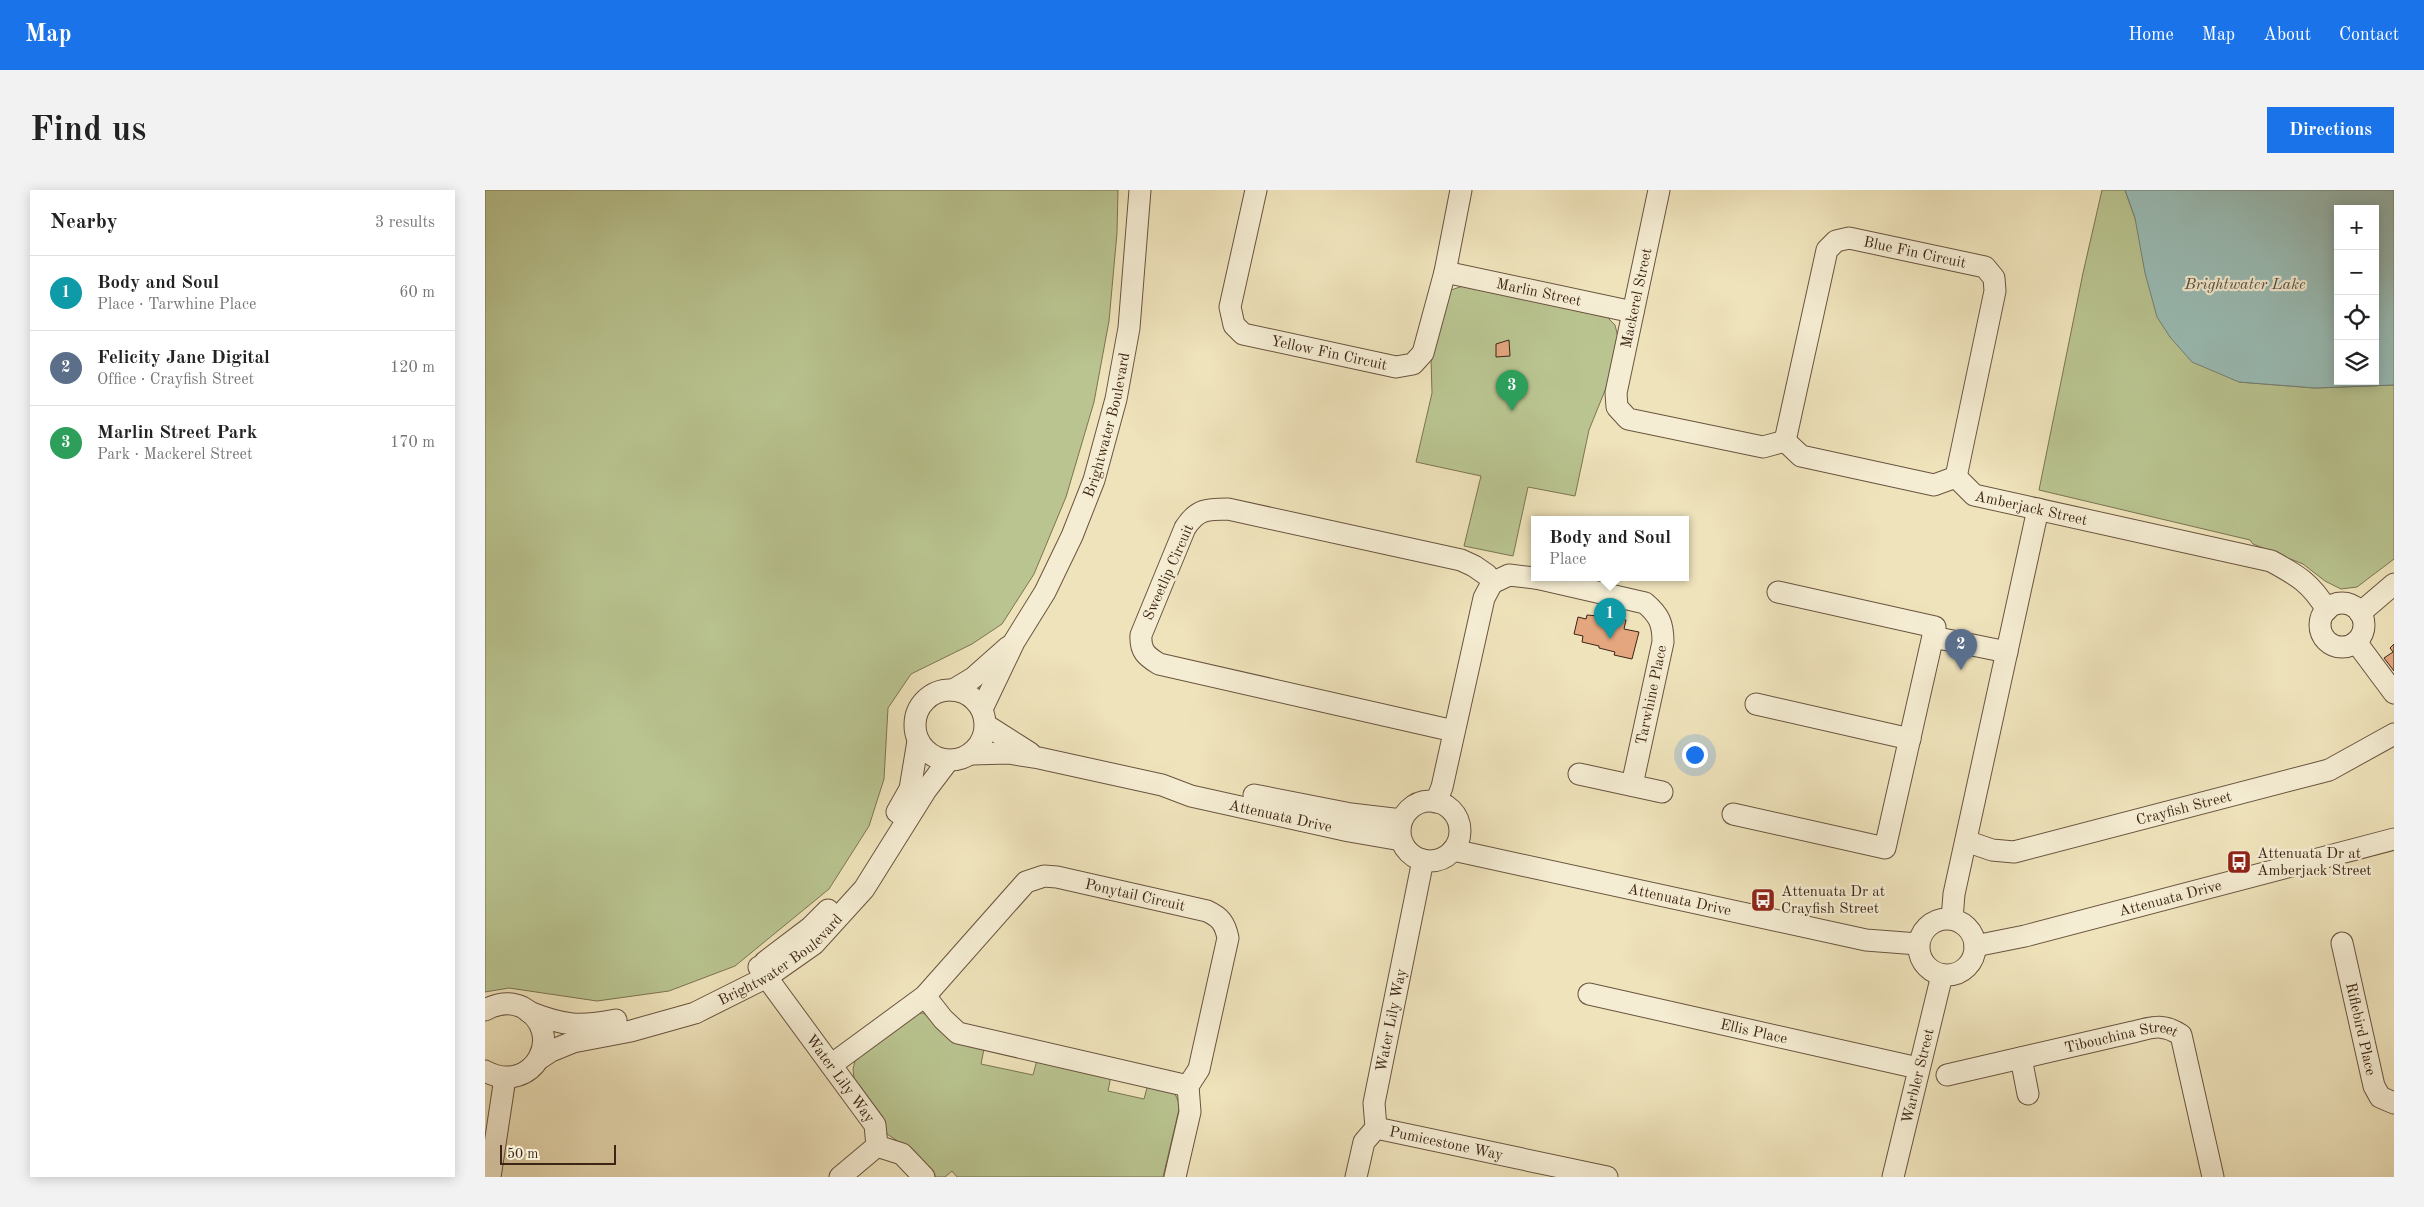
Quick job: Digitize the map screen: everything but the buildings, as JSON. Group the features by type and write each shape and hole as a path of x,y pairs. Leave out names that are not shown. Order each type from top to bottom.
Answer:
{"street":[{"name":"Brightwater Boulevard","path":"984,717 1014,642 1045,592 1072,536 1099,462 1116,399 1129,328 1140,190"},
{"name":"Yellow Fin Circuit","path":"1256,190 1230,307 1234,325 1243,334 1396,367 1413,364 1423,353 1445,272 1461,190"},
{"name":"Mackerel Street","path":"1659,190 1616,393 1617,407 1628,419 1763,447 1785,442"},
{"name":"Blue Fin Circuit","path":"1785,442 1827,250 1836,241 1849,238 1985,268 1994,278 1995,291 1956,477"},
{"name":"Marlin Street","path":"1445,272 1633,312"},
{"path":"1785,442 1801,456 1934,485 1956,477"},
{"name":"Amberjack Street","path":"1956,477 1974,495 2271,561 2304,579 2317,592 2327,610"},
{"name":"Sweetlip Circuit","path":"1454,731 1159,664 1146,656 1140,645 1141,635 1185,528 1193,516 1209,509 1228,509 1461,560 1475,566 1487,575 1492,583"},
{"path":"1952,919 1954,894 2038,509"},
{"name":"Tarwhine Place","path":"1492,583 1509,575 1531,578"},
{"name":"Tarwhine Place","path":"1548,581 1645,603 1658,614 1663,627 1663,642 1632,785"},
{"path":"1436,802 1442,787 1485,598 1492,583"},
{"path":"2360,613 2394,584"},
{"path":"1733,814 1885,848 1933,637 1935,627 1778,592"},
{"path":"2344,603 2356,608 2363,618 2363,631 2356,642 2342,646 2329,642 2321,629 2323,615 2327,610 2332,606 2344,603"},
{"path":"1933,637 2007,652"},
{"name":"Brightwater Boulevard","path":"953,690 973,678 1014,642"},
{"path":"2356,642 2394,693"},
{"path":"953,690 970,696 984,717 980,745 972,754 961,760 948,761 933,756 925,750 918,741 915,723 917,712 923,703 936,693 953,690"},
{"path":"1756,704 1910,739"},
{"name":"Attenuata Drive","path":"984,717 1039,758"},
{"name":"Crayfish Street","path":"1966,841 1992,850 2013,852 2329,770 2394,734"},
{"name":"Brightwater Boulevard","path":"485,1010 493,1006 506,1004 518,1006 557,1023 594,1024 687,1002 763,972 840,897 865,862 910,789 918,741"},
{"name":"Attenuata Drive","path":"972,754 1008,753 1039,758 1162,785 1191,796 1349,831 1402,830"},
{"name":"Brightwater Boulevard","path":"495,1075 524,1073 551,1051 573,1042 631,1031 695,1013 814,944 865,889 926,790 948,761"},
{"path":"1579,774 1663,792"},
{"path":"1436,802 1446,806 1459,823 1456,842 1445,857 1434,860 1423,860 1413,856 1406,849 1402,830 1408,811 1416,805 1436,802"},
{"name":"Attenuata Drive","path":"1975,946 2025,936 2394,839"},
{"name":"Attenuata Drive","path":"1456,842 1560,872 1866,940 1919,944"},
{"name":"Water Lily Way","path":"1376,1128 1374,1103 1423,860"},
{"name":"Ponytail Circuit","path":"831,1065 925,996 1026,882 1044,876 1207,910 1217,916 1226,926 1228,938 1199,1069 1188,1086"},
{"path":"1943,919 1952,919 1967,927 1972,934 1975,946 1972,959 1967,966 1959,972 1942,974 1927,967 1922,960 1919,944 1926,927 1943,919"},
{"name":"Riflebird Place","path":"2342,943 2373,1086 2380,1097 2394,1103"},
{"name":"Water Lily Way","path":"763,972 875,1124 877,1146"},
{"name":"Warbler Street","path":"1893,1177 1942,974"},
{"name":"Ellis Place","path":"1589,994 1919,1068"},
{"path":"925,996 943,1019 958,1033 1188,1086 1189,1112 1175,1177"},
{"path":"529,1012 537,1020 543,1034 543,1049 539,1059"},
{"name":"Tibouchina Street","path":"1947,1076 2159,1026 2171,1028 2181,1035 2213,1177"},
{"path":"2021,1058 2028,1094"},
{"path":"490,1177 495,1075"},
{"path":"1356,1177 1364,1142 1376,1128"},
{"name":"Pumicestone Way","path":"1376,1128 1607,1177"},
{"path":"840,1177 877,1146 902,1154 924,1177"}],"green space":[{"path":"485,190 1118,190 1117,233 1109,321 1094,402 1066,497 1034,574 1002,624 972,644 911,674 888,708 884,779 869,826 829,889 735,966 669,991 597,1001 509,988 485,992"},
{"path":"2102,190 2125,190 2135,218 2239,382 2315,388 2394,385 2394,559 2357,587 2341,589 2325,581 2303,564 2253,544 2250,540 2039,490 2083,273"},
{"path":"1463,286 1607,317 1615,325 1618,337 1608,383 1589,430 1575,496 1528,487 1513,556 1464,546 1481,476 1416,462 1432,393 1431,358 1451,290"},
{"path":"923,1013 984,1049 981,1064 1033,1075 1037,1060 1111,1076 1108,1091 1144,1099 1148,1084 1175,1094 1180,1105 1163,1177 957,1177 952,1171 945,1177 934,1177 911,1150 887,1134 883,1117 854,1078 853,1069 856,1057 912,1014"}],"water":[{"name":"Brightwater Lake","path":"2125,190 2394,190 2394,385 2315,388 2239,382 2192,362 2170,337 2157,317 2145,273 2135,218"}],"place":[{"name":"Marlin Street Park","path":"1512,411"},
{"name":"Body and Soul","path":"1610,639"},
{"name":"Felicity Jane Digital","path":"1961,670"},
{"name":"Attenuata Dr at Amberjack Street","path":"2239,862"},
{"name":"Attenuata Dr at Crayfish Street","path":"1763,900"}]}
